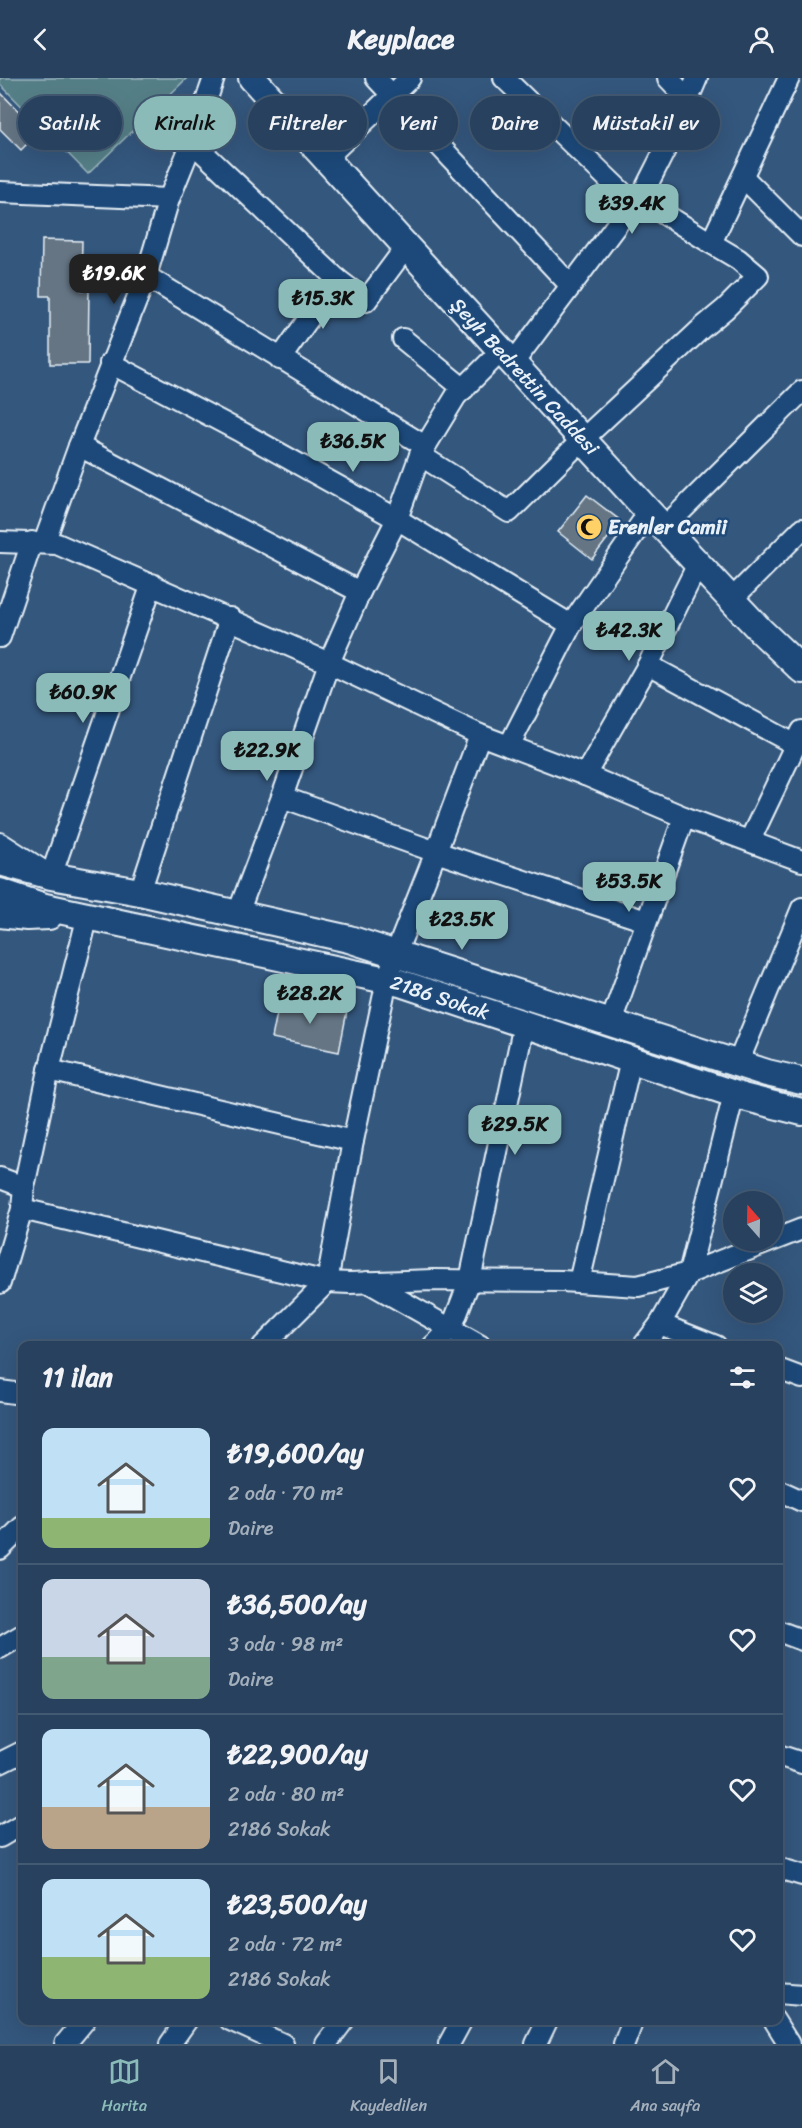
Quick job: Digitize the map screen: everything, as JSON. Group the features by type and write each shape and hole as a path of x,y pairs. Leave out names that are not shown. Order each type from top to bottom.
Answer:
{"main road":[{"name":"Şeyh Bedrettin Caddesi","path":"256,80 325,159 698,564 802,670"},
{"name":"2186 Sokak","path":"0,862 51,876 140,892 349,939 766,1073 802,1081"},
{"name":"2186 Sokak","path":"0,892 45,907 387,980 734,1094 802,1112"},
{"path":"0,914 27,917 88,915"}],"street":[{"path":"208,96 214,78"},
{"path":"376,78 392,96 410,78"},
{"path":"146,276 423,450 509,512 583,439 758,276 738,258 636,201 504,78"},
{"path":"668,78 685,96"},
{"path":"689,96 697,78"},
{"path":"711,243 789,78"},
{"path":"325,159 379,108"},
{"path":"0,637 146,276 169,199 189,150"},
{"path":"200,150 337,279 366,301 406,247"},
{"path":"443,150 571,286"},
{"path":"238,913 329,663 360,592 397,519 423,450 456,396 508,356 571,286 636,201 662,150"},
{"path":"743,177 802,236"},
{"path":"0,192 169,199"},
{"path":"279,359 337,279"},
{"path":"403,339 464,389"},
{"path":"110,363 397,519 571,625"},
{"path":"509,746 571,625 657,519 802,391"},
{"path":"79,446 360,592"},
{"path":"732,599 802,530"},
{"path":"0,542 57,544 230,618 480,735 585,775 684,817 802,861"},
{"path":"585,775 648,665 698,564"},
{"path":"0,843 51,876 152,584"},
{"path":"140,892 230,618"},
{"path":"648,665 799,738 750,840"},
{"path":"268,1341 327,1282 353,1141 387,980 480,735"},
{"path":"282,797 436,852 646,921"},
{"path":"610,1022 684,817"},
{"path":"738,1063 802,908"},
{"path":"0,1283 22,1209 24,1187 49,1070 88,915"},
{"path":"439,1341 451,1329 470,1280 524,1024"},
{"path":"579,1282 631,1060"},
{"path":"49,1070 353,1141"},
{"path":"647,1341 660,1324 689,1273 734,1094"},
{"path":"0,1178 24,1187"},
{"path":"22,1209 327,1282 470,1280 579,1282 638,1286 689,1273 802,1229"},
{"path":"368,1282 472,1341"},
{"path":"660,1324 703,1341"},
{"path":"783,1371 802,1378"},
{"path":"0,1391 18,1393"},
{"path":"783,1492 802,1501"},
{"path":"0,1549 18,1531"},
{"path":"783,1633 802,1640"},
{"path":"0,1648 18,1637"},
{"path":"0,1763 18,1754"},
{"path":"783,1757 802,1763"},
{"path":"0,1837 18,1826"},
{"path":"783,1869 802,1875"},
{"path":"783,1993 802,1995"},
{"path":"65,2044 81,2025"},
{"path":"170,2044 183,2025"},
{"path":"240,2025 276,2043"},
{"path":"326,2044 340,2025"},
{"path":"449,2044 459,2025"},
{"path":"536,2044 545,2025"},
{"path":"624,2044 631,2025"},
{"path":"777,2025 789,2044"}],"green space":[{"path":"0,78 187,78 168,96 134,96 134,129 122,141 122,96 18,96 18,102 0,84"},
{"path":"65,150 113,150 88,174"}],"building":[{"path":"0,92 18,110 18,147 0,129"},
{"path":"42,240 82,241 81,290 89,290 88,364 50,364 50,296 41,296"},
{"name":"Erenler Camii","path":"587,495 621,521 592,559 558,532"},
{"path":"280,998 347,1011 339,1052 272,1038"}],"place":[{"name":"Erenler Camii","path":"589,527"}]}
